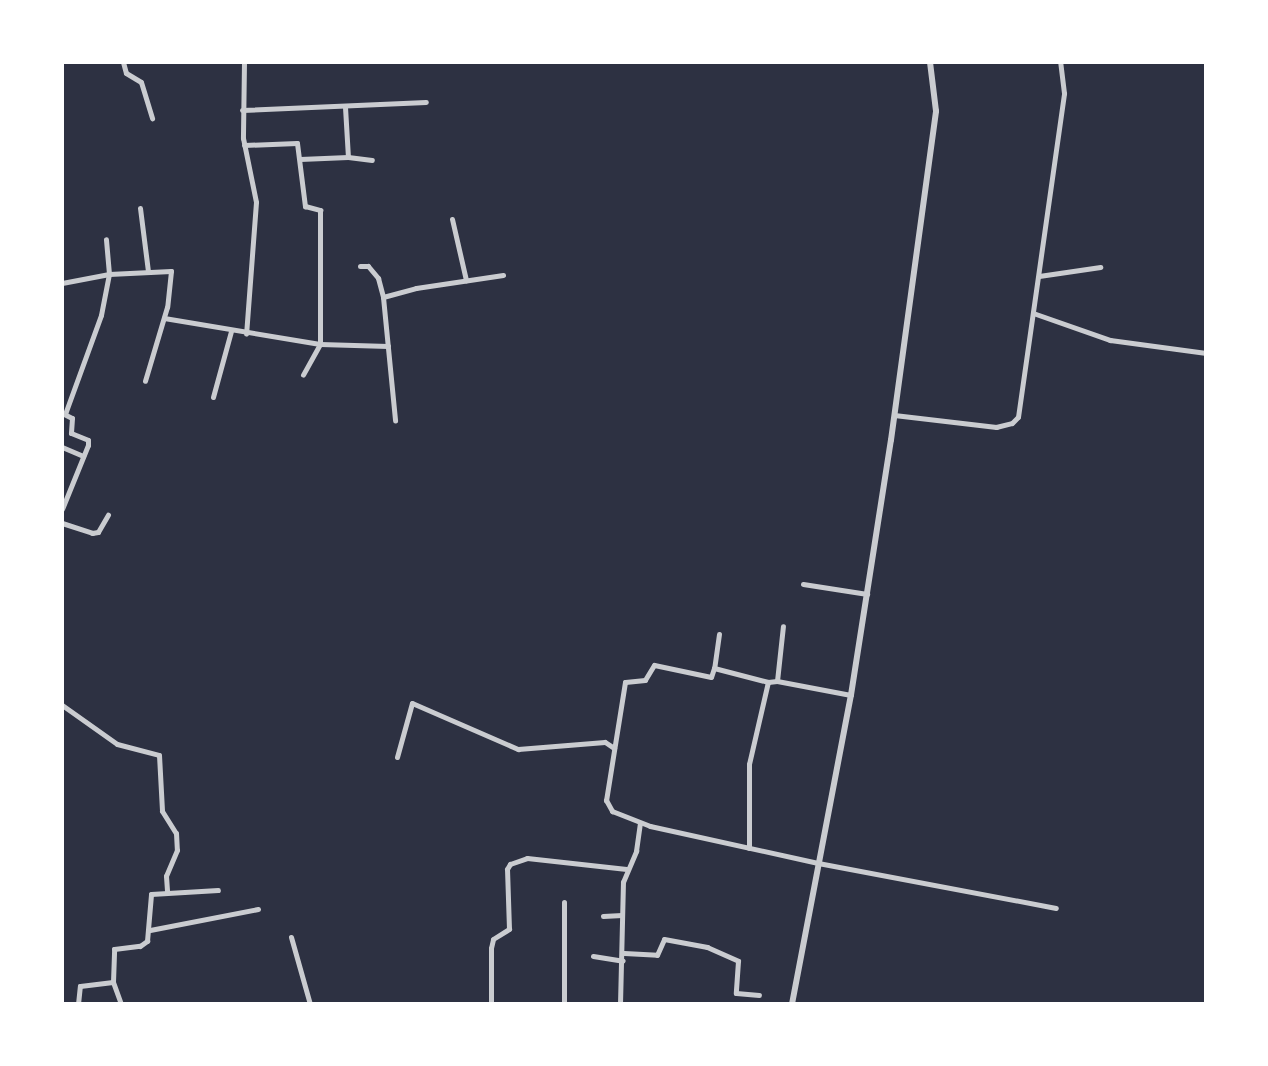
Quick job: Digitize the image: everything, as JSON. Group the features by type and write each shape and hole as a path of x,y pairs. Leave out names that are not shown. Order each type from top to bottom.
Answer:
{"street":[{"path":"123,62 126,73 141,82 152,118"},
{"path":"244,62 244,145 256,202 246,334"},
{"path":"792,1004 868,594 936,111 930,62"},
{"path":"894,415 996,427 1012,423 1021,407 1064,93 1060,62"},
{"path":"242,110 426,102"},
{"path":"345,107 348,157"},
{"path":"244,145 294,142 300,159 305,206 320,210 320,344 303,375"},
{"path":"300,159 348,157 372,160"},
{"path":"140,208 148,271"},
{"path":"452,219 466,280"},
{"path":"62,509 88,440 71,433 72,418 64,414 101,315 109,274 106,239"},
{"path":"360,266 368,266 378,278 383,297 395,420"},
{"path":"1039,276 1100,267"},
{"path":"62,283 109,274 169,270 172,273 164,318 145,381"},
{"path":"383,297 503,275"},
{"path":"1033,313 1110,340 1206,353"},
{"path":"164,318 320,344 388,346"},
{"path":"213,397 231,331"},
{"path":"62,447 83,456"},
{"path":"62,523 92,533 98,532 108,515"},
{"path":"803,584 868,594"},
{"path":"777,681 783,626"},
{"path":"719,634 711,677 654,665 650,667 645,680 625,682 606,804 612,811 640,823 749,848 1056,908"},
{"path":"714,668 768,682 851,695"},
{"path":"749,848 749,764 768,682"},
{"path":"397,757 412,703 518,749 605,742 615,748"},
{"path":"62,705 117,744 159,755 162,811 176,833 177,850 166,876 167,892"},
{"path":"620,1004 626,869 634,858 640,823"},
{"path":"491,1004 493,939 509,929 507,869 510,864 527,858 626,869"},
{"path":"121,1004 113,982 114,949 140,946 147,941 151,894 218,890"},
{"path":"564,902 564,1004"},
{"path":"150,930 258,909"},
{"path":"603,916 622,915"},
{"path":"291,937 310,1004"},
{"path":"624,953 657,955 664,939 707,947 738,961 736,993 759,995"},
{"path":"593,956 623,961"},
{"path":"78,1004 80,986 113,982"}]}
